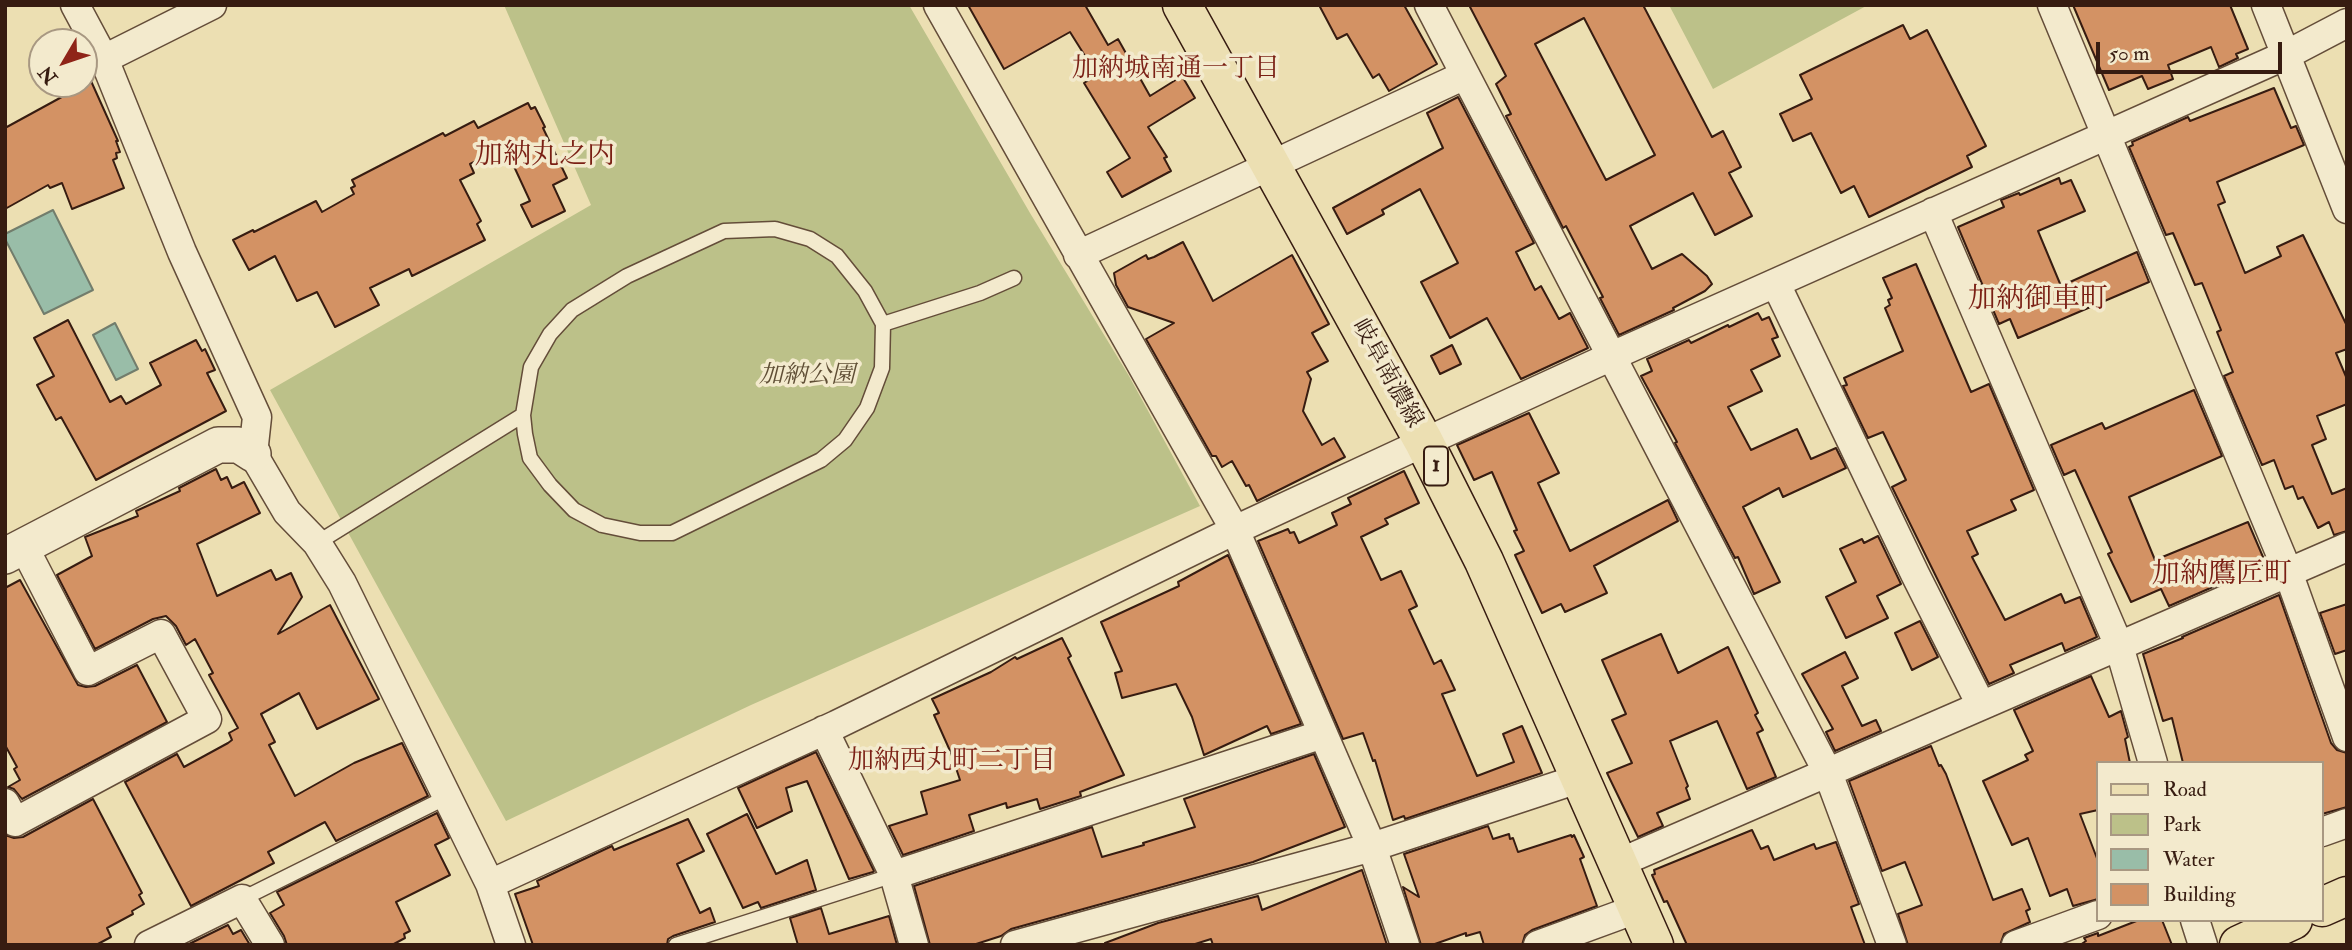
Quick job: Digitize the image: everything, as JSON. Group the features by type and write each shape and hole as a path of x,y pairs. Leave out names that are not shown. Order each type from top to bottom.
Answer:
{"main road":[{"name":"岐阜南濃線","path":"1182,5 1424,442 1484,561 1654,945"},
{"path":"2324,906 2347,895"},
{"path":"2239,945 2289,922"}],"street":[{"path":"75,5 104,59 182,252 257,417 253,454"},
{"path":"104,59 212,5"},
{"path":"937,5 1235,530 1372,847 1405,945"},
{"path":"1429,5 1828,773 1892,945"},
{"path":"2052,5 2288,572 2347,737"},
{"path":"2266,5 2347,209"},
{"path":"490,884 824,730 1235,530 1424,442 2286,55 2347,23"},
{"path":"1078,255 1465,75"},
{"path":"1933,212 2119,646 2152,761"},
{"path":"1776,284 1914,574 1981,705"},
{"path":"5,803 15,821 208,719 161,634 88,671 15,552 218,445 239,445 253,454 287,512 317,543 342,583 490,884 511,945"},
{"path":"1619,863 2347,547"},
{"path":"824,730 894,875 914,945"},
{"path":"894,875 1323,734"},
{"path":"1015,945 1372,847 1581,779"},
{"path":"2324,831 2347,823"},
{"path":"149,945 242,900 270,945"},
{"path":"1538,945 1639,908"},
{"path":"2016,945 2096,916"},
{"path":"2196,922 2203,945"}],"lane":[{"path":"775,229 810,239 837,256 865,291 883,324 882,368 867,408 845,440 821,460 672,533 640,533 602,525 575,510 550,485 530,458 523,415 531,366 550,334 572,310 627,276 724,231 775,229"},
{"path":"883,324 980,293 1014,278"},
{"path":"317,543 523,415"},
{"path":"242,900 447,797"},
{"path":"676,945 894,875"}],"green space":[{"name":"加納公園","path":"504,5 909,5 1129,376 1200,506 751,705 506,821 270,390 591,205"},
{"path":"1669,5 1868,5 1713,89"}],"water":[{"path":"53,210 93,290 44,314 5,239 5,234"},
{"path":"115,323 138,369 116,380 93,335"}],"building":[{"path":"968,5 1085,5 1108,45 1118,39 1150,96 1182,76 1195,98 1148,127 1167,157 1164,158 1171,171 1122,197 1107,172 1130,158 1084,83 1097,75 1070,32 1004,69"},
{"path":"1319,5 1404,5 1437,64 1389,91 1379,74 1373,78 1347,34 1337,39"},
{"path":"1469,5 1643,5 1712,137 1723,131 1741,167 1729,173 1752,216 1715,235 1693,193 1630,226 1652,269 1682,254 1707,276 1712,284 1705,291 1673,308 1674,310 1619,335 1600,298 1603,297 1566,226 1563,228 1506,116 1511,114 1496,84 1506,76","holes":["1584,18 1655,155 1606,180 1535,44"]},
{"path":"2073,5 2230,5 2248,49 2236,54 2238,58 2219,67 2211,47 2168,65 2173,79 2148,89 2142,76 2109,90"},
{"path":"1903,25 1910,39 1927,30 1986,146 1967,156 1972,167 1869,217 1854,186 1841,193 1811,133 1793,141 1780,114 1812,99 1800,75"},
{"path":"2274,88 2291,128 2296,126 2304,145 2217,182 2225,202 2218,205 2245,273 2281,256 2277,247 2303,235 2347,326 2347,349 2336,353 2347,379 2347,404 2317,416 2326,439 2312,445 2332,494 2347,488 2347,531 2334,535 2329,522 2318,528 2303,497 2298,499 2293,486 2285,489 2274,460 2262,465 2224,376 2233,372 2217,332 2221,330 2202,283 2195,285 2173,233 2166,235 2129,147 2133,145 2132,142 2188,117 2190,121"},
{"path":"98,97 118,141 120,152 116,153 117,158 113,160 124,188 72,209 62,183 50,188 48,185 5,209 5,128 60,98"},
{"path":"1458,97 1534,243 1516,252 1535,290 1541,286 1559,319 1570,313 1588,348 1521,379 1487,318 1450,338 1421,282 1458,263 1420,189 1382,210 1384,214 1347,234 1333,208 1443,148 1427,113"},
{"path":"528,103 531,109 535,107 567,178 553,185 565,211 532,227 521,205 530,201 505,147 470,164 474,173 460,180 481,221 477,224 485,240 412,276 409,269 370,288 379,305 335,327 317,292 297,301 275,256 249,270 233,240 316,201 322,212 354,194 351,188 355,186 352,180 443,133 445,136 474,121 478,128"},
{"path":"2059,178 2061,184 2071,180 2085,211 2038,231 2061,286 2137,252 2149,282 2018,338 2010,319 1999,324 1958,227 2004,207 2001,200"},
{"path":"1183,242 1213,301 1292,255 1329,324 1312,333 1328,361 1307,372 1311,379 1303,411 1322,445 1334,438 1345,457 1257,501 1232,461 1222,467 1216,456 1212,456 1146,339 1174,323 1128,307 1116,285 1114,273 1146,255 1148,259 1154,257"},
{"path":"1916,264 1971,392 1989,384 2034,490 2011,500 2016,510 1967,531 1978,554 1972,557 2005,620 2061,594 2065,603 2080,597 2097,637 2065,651 2062,643 2010,665 2014,673 1989,684 1892,487 1906,480 1883,432 1868,438 1843,386 1847,385 1844,378 1903,351 1885,308 1890,305 1888,300 1892,298 1883,278"},
{"path":"1758,313 1762,320 1769,317 1778,337 1772,339 1780,356 1751,370 1762,391 1728,407 1751,450 1797,429 1811,459 1836,448 1846,468 1783,497 1779,488 1743,507 1780,582 1754,594 1738,557 1735,558 1641,376 1652,371 1647,359"},
{"path":"68,320 110,402 121,396 126,404 161,385 150,363 196,340 202,351 205,349 215,370 207,373 226,411 96,480 61,417 56,420 37,385 54,376 34,338"},
{"path":"1452,345 1461,364 1440,374 1431,356"},
{"path":"2194,390 2222,456 2129,497 2155,560 2248,522 2266,564 2169,606 2161,589 2131,602 2108,554 2112,552 2075,470 2064,475 2051,445 2102,423 2105,429"},
{"path":"1529,413 1559,473 1538,483 1570,551 1668,500 1678,521 1594,566 1607,593 1565,612 1561,604 1542,613 1515,555 1524,551 1492,472 1474,480 1457,445"},
{"path":"216,469 221,480 227,477 232,488 244,482 260,513 197,544 217,596 271,570 276,580 291,573 302,597 278,634 330,605 379,699 317,729 299,693 261,714 275,742 269,745 295,796 354,763 402,743 428,796 336,841 325,822 268,852 274,863 191,906 125,782 177,754 184,767 228,743 232,740 229,733 238,728 209,675 213,673 195,639 186,645 176,626 166,616 153,619 95,649 57,575 92,556 85,537 138,516 136,511 180,491 179,488"},
{"path":"1404,471 1419,503 1385,519 1388,524 1361,537 1381,580 1401,571 1417,606 1409,610 1434,664 1441,660 1455,690 1442,694 1477,776 1514,762 1503,734 1522,726 1542,773 1405,819 1404,816 1393,820 1375,760 1373,761 1363,733 1343,739 1258,541 1288,529 1290,533 1294,532 1299,543 1337,525 1332,513 1351,504 1348,498"},
{"path":"1878,536 1901,584 1877,596 1888,618 1846,638 1826,597 1856,582 1840,549 1862,539 1864,543"},
{"path":"1228,555 1301,724 1271,734 1267,726 1204,755 1192,717 1176,684 1122,698 1115,673 1122,671 1101,622 1179,586 1178,582"},
{"path":"20,580 78,685 95,686 137,665 167,722 22,799 14,789 8,787 20,780 14,769 17,767 5,745 5,588"},
{"path":"2279,595 2331,743 2337,750 2347,753 2347,807 2324,813 2324,761 2183,761 2172,718 2163,721 2143,654"},
{"path":"2347,604 2347,650 2335,654 2320,613"},
{"path":"1920,621 1938,657 1912,670 1895,633"},
{"path":"1661,634 1678,673 1728,647 1758,713 1755,715 1763,730 1757,733 1776,777 1747,789 1717,721 1670,741 1688,786 1686,788 1690,799 1657,813 1663,826 1638,837 1607,773 1632,763 1612,720 1626,714 1602,660"},
{"path":"1062,638 1071,656 1068,658 1124,775 1080,792 1081,796 1040,809 1037,799 1007,808 1006,803 969,815 974,831 903,855 889,826 927,814 921,792 960,780 934,715 939,713 932,699 991,672 1015,657 1017,659"},
{"path":"1845,652 1858,678 1842,686 1862,726 1876,720 1881,731 1835,751 1826,732 1833,729 1802,674"},
{"path":"2091,676 2109,717 2121,711 2128,737 2125,739 2130,761 2096,761 2096,810 2080,814 2096,856 2096,900 2073,906 2067,889 2050,896 2028,838 2012,845 1983,781 2028,760 2025,755 2033,751 2014,710"},
{"path":"1931,746 1939,766 1941,765 1946,774 1993,900 2022,889 2030,909 2026,911 2030,922 2004,934 2000,945 1908,945 1898,914 1922,905 1905,862 1882,871 1849,781"},
{"path":"816,752 873,872 849,879 807,781 786,788 792,811 757,828 738,788"},
{"path":"1314,754 1345,827 1253,862 1011,929 1001,936 973,945 930,945 914,886 1092,827 1102,857 1144,845 1143,843 1195,827 1184,799"},
{"path":"93,799 142,893 139,895 144,904 132,911 133,914 107,928 111,937 96,945 5,945 5,835 23,837"},
{"path":"437,813 449,838 435,845 450,875 396,902 410,931 404,934 405,938 392,945 287,945 270,913 284,905 277,892"},
{"path":"747,814 776,874 807,860 816,890 761,908 758,902 743,908 707,834"},
{"path":"688,819 704,851 677,864 700,913 710,908 715,922 673,936 668,939 667,945 533,945 515,894 539,886 537,881 612,846 614,850"},
{"path":"1488,826 1493,839 1509,834 1518,852 1574,835 1584,857 1580,859 1597,906 1532,930 1525,935 1522,945 1484,945 1480,932 1466,936 1466,933 1432,945 1421,945 1403,887 1419,897 1404,854"},
{"path":"1752,830 1761,849 1768,846 1774,860 1814,844 1816,849 1836,842 1859,904 1851,907 1865,945 1687,945 1652,875 1655,874 1654,870"},
{"path":"1362,870 1387,945 1213,945 1211,939 1192,945 1105,943 1158,923 1258,896 1262,910"},
{"path":"821,908 829,934 889,916 897,945 798,945 790,918"},
{"path":"2134,922 2163,922 2172,945 2080,945 2086,941 2084,938 2098,933 2098,936"},
{"path":"228,925 233,934 241,930 250,945 187,945"}],"district":[{"name":"加納城南通一丁目","path":"1176,70"},
{"name":"加納丸之内","path":"545,157"},
{"name":"加納御車町","path":"2038,301"},
{"name":"加納鷹匠町","path":"2222,576"},
{"name":"加納西丸町二丁目","path":"952,762"}]}
